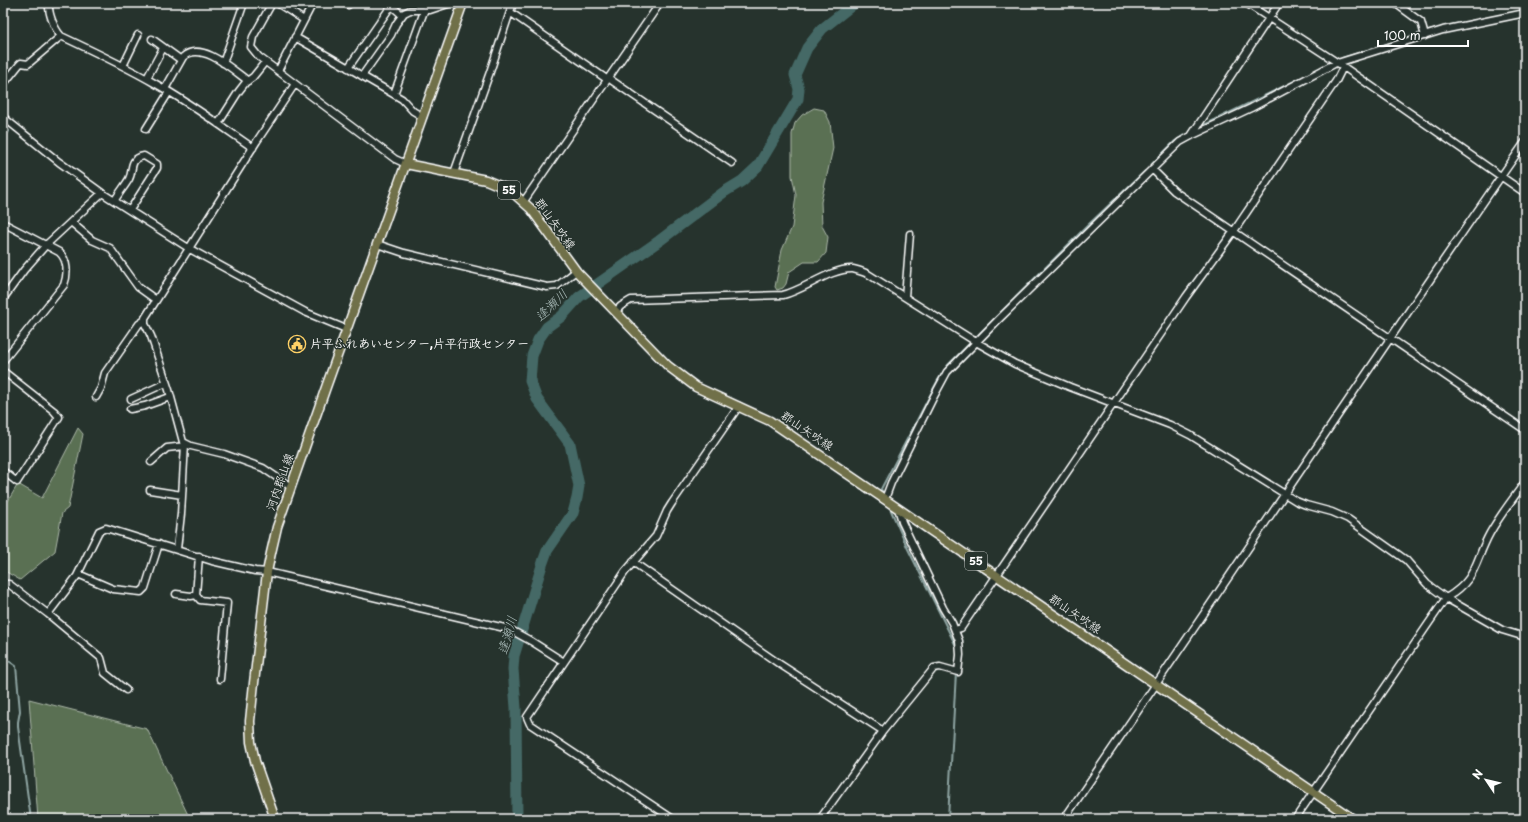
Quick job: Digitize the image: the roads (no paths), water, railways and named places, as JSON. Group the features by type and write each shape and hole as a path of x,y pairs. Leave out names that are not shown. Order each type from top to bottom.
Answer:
{"main road":[{"path":"406,164 461,4"},
{"name":"郡山矢吹線","path":"406,164 454,172 497,184 524,201 576,271 658,356 682,378 702,390 770,421 1353,819"},
{"name":"河内郡山線","path":"274,819 255,761 251,742 250,721 267,572 277,527 346,329 406,164"}],"street":[{"path":"49,3 50,13 57,31 61,36 147,78 253,148"},
{"path":"223,63 244,3"},
{"path":"272,3 252,42 251,47 254,51 265,62 395,159 406,164"},
{"path":"276,3 304,20"},
{"path":"278,71 313,3"},
{"path":"394,94 427,3"},
{"path":"362,76 391,35 402,15 410,10 430,10 451,3"},
{"path":"454,172 514,3"},
{"path":"524,201 660,3"},
{"path":"1246,3 1340,65 1525,193"},
{"path":"1191,136 1279,3"},
{"path":"1395,3 1421,22 1426,36"},
{"path":"348,68 389,9 393,7 402,15"},
{"path":"510,12 732,163"},
{"path":"885,499 901,462 947,372 1177,145 1191,136 1340,65 1443,30 1525,13"},
{"path":"123,66 138,35"},
{"path":"3,85 21,63 28,64 61,36"},
{"path":"295,37 407,102 413,111 423,118"},
{"path":"152,39 181,60"},
{"path":"147,78 163,48"},
{"path":"146,129 181,60 187,54 200,52 217,59 248,81"},
{"path":"218,124 238,91 253,77 265,62"},
{"path":"955,630 961,628 1186,297 1234,231 1332,87 1340,65"},
{"path":"177,549 185,445 151,336 145,324 145,320 147,313 190,249 295,84"},
{"path":"3,117 59,162 102,193 190,249 305,312 346,329"},
{"path":"1064,819 1284,493 1525,142"},
{"path":"115,200 129,178 134,161 144,156 155,163 158,168 130,210"},
{"path":"1152,169 1174,191 1525,430"},
{"path":"3,299 24,270 46,245 102,193"},
{"path":"71,222 92,240 110,248 138,287 156,300"},
{"path":"3,223 59,252 65,259 67,270 64,285 3,361"},
{"path":"905,298 910,234"},
{"path":"377,244 404,253 547,287 557,286 576,271"},
{"path":"615,312 631,300 783,296 830,274 853,269 868,274 976,342 1015,364 1170,425 1190,435 1306,505 1332,512 1348,519 1406,560 1427,584 1446,598 1502,630 1525,637"},
{"path":"96,396 101,388 105,373 141,322 145,320"},
{"path":"3,371 54,411 59,417 17,482 3,471"},
{"path":"131,399 166,383"},
{"path":"130,409 145,406 170,397"},
{"path":"673,819 528,722 526,717 633,562 649,546 656,536 672,502 739,406"},
{"path":"151,462 167,448 185,445 224,454 263,468 291,487"},
{"path":"1295,819 1446,598 1467,582 1475,570 1490,534 1525,482"},
{"path":"150,490 182,495"},
{"path":"820,819 883,731 934,668 940,667 958,672 960,646 955,630 902,522 898,508"},
{"path":"48,614 78,574 99,531 102,529 110,529 255,571 267,572 509,629 564,662"},
{"path":"78,574 113,590 141,592 145,588 159,544"},
{"path":"199,556 196,595 200,600 227,603 220,680"},
{"path":"633,562 778,663 883,731"},
{"path":"3,584 9,584 101,658 104,672 126,690"},
{"path":"176,594 191,596 196,595"}],"waterway":[{"name":"逢瀬川","path":"517,819 516,708 513,669 514,656 547,551 573,513 579,486 570,444 537,399 530,381 532,356 538,340 547,327 562,316 579,297 659,241 724,192 742,181 758,166 798,99 799,89 795,75 807,48 822,29 855,3"},
{"path":"1442,27 1510,13"},
{"path":"1342,58 1432,30"},
{"path":"1198,128 1309,74"},
{"path":"3,126 9,131 3,141"},
{"path":"1152,164 1175,141 1184,135"},
{"path":"884,495 881,489 938,380 948,365 1088,225 1145,171"},
{"path":"889,506 908,549 957,648 957,660"},
{"path":"3,657 16,666 20,711 18,727 31,819"},
{"path":"948,819 956,672"}],"place":[{"name":"片平ふれあいセンター,片平行政センター","path":"297,344"}]}
